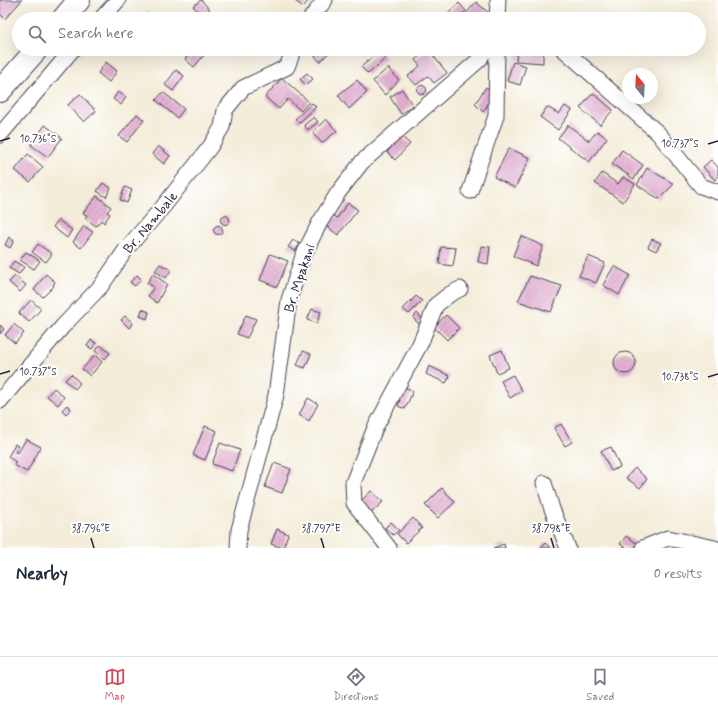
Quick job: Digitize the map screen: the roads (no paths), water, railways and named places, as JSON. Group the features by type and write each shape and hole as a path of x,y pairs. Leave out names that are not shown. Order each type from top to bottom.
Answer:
{"highway":[{"path":"69,12 79,0"},
{"path":"0,91 31,56"}],"street":[{"path":"107,12 118,0"},
{"path":"316,12 325,0"},
{"path":"497,12 498,0"},
{"path":"0,135 67,56"},
{"name":"Br. Nambale","path":"0,401 63,326 101,286 127,248 162,208 210,147 222,127 224,110 244,88 287,67 291,56"},
{"name":"Br. Mpakani","path":"238,548 239,530 276,395 289,300 303,256 320,222 338,193 362,162 480,59 482,56"},
{"path":"470,191 496,116 497,56"},
{"path":"571,56 658,132 701,186 718,192"},
{"path":"389,548 354,503 353,482 375,428 420,344 436,305 450,294 460,290"},
{"path":"544,483 552,509 568,548"},
{"path":"643,548 668,538 715,548"}]}
